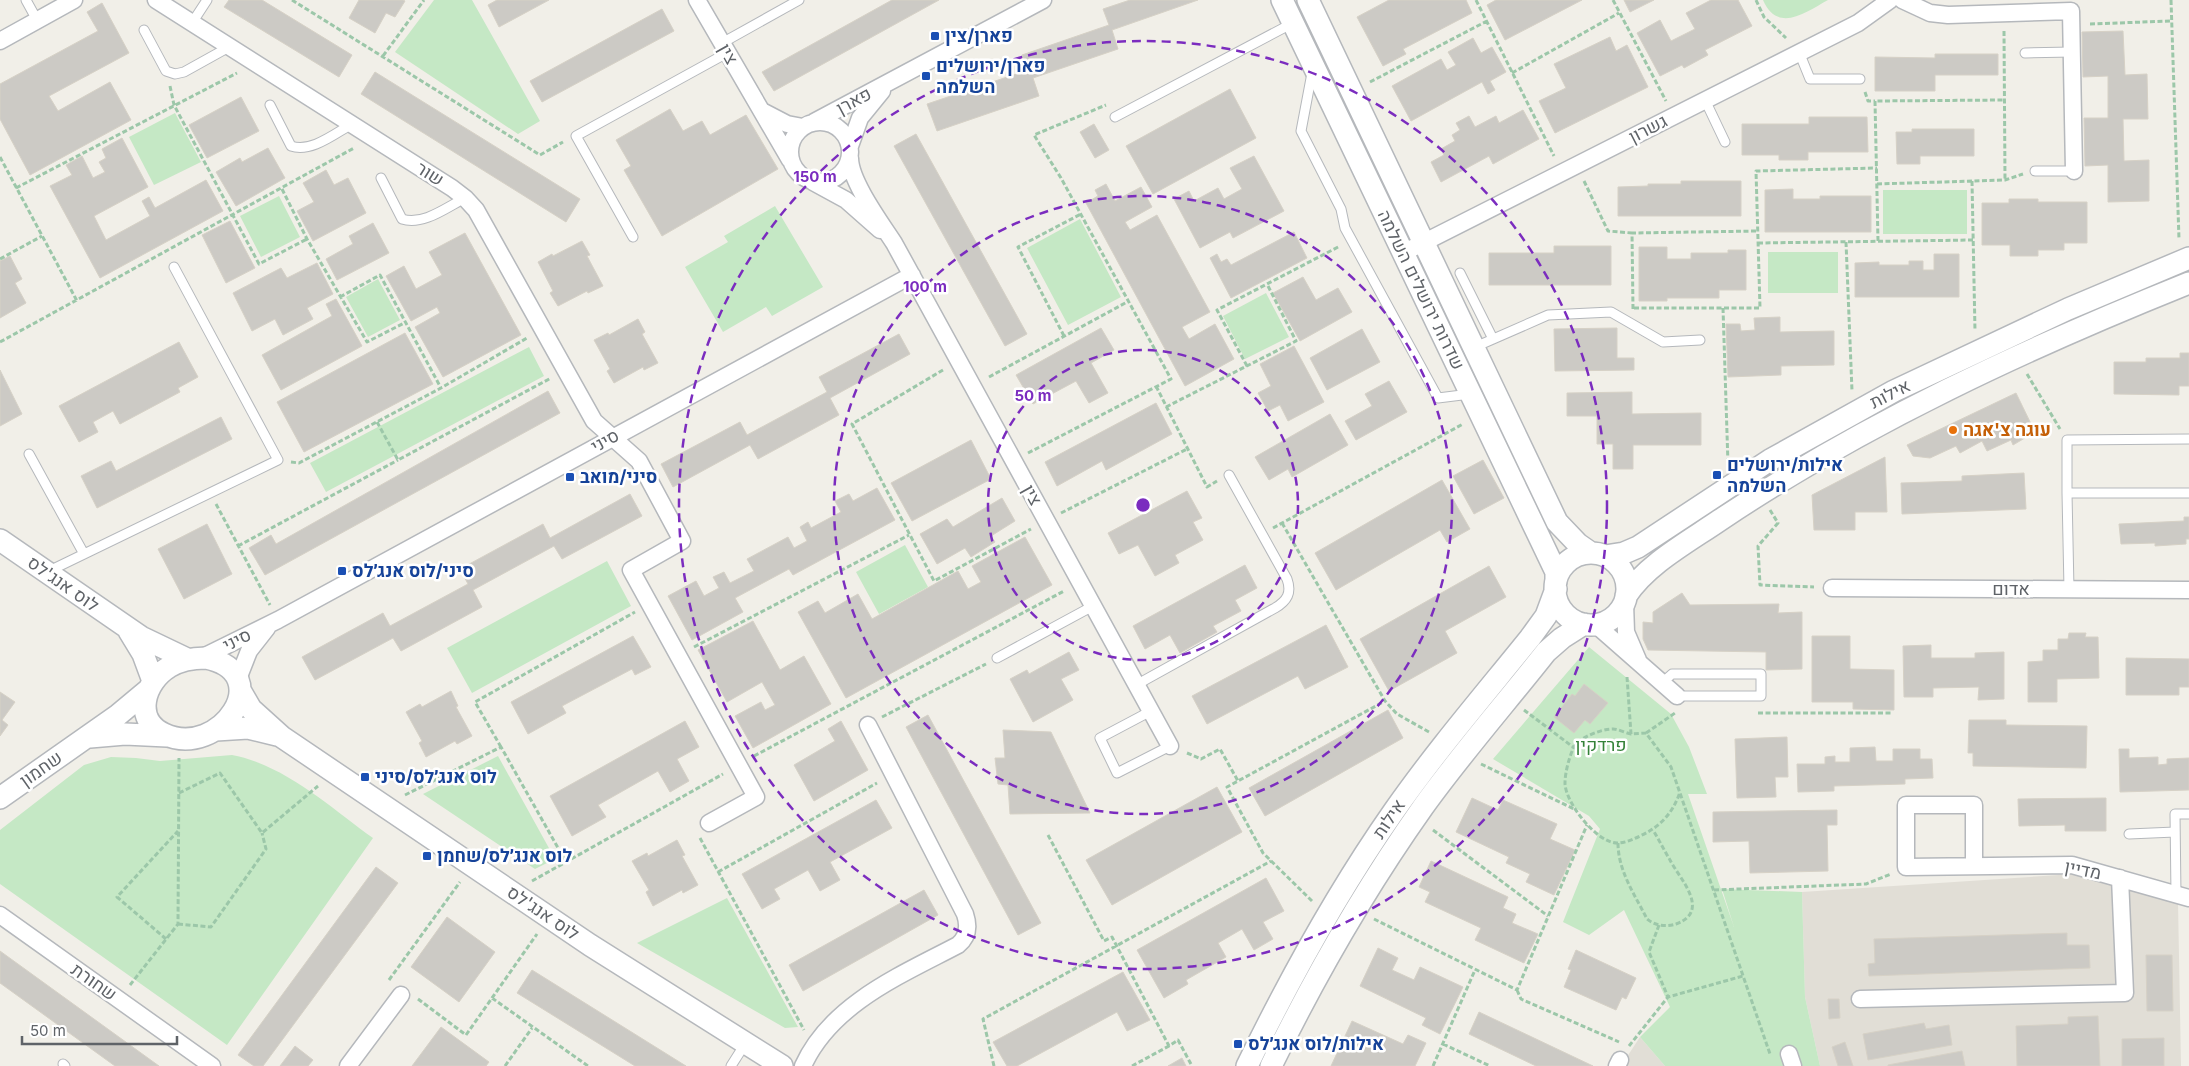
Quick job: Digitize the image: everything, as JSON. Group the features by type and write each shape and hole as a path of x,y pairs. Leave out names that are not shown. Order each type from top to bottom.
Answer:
{"street":[{"path":"0,41 74,0"},
{"name":"שור","path":"156,0 465,198 480,215 594,421 639,461 682,541 631,570 650,604"},
{"name":"צין","path":"697,0 792,164"},
{"name":"פארן","path":"808,124 1043,0"},
{"name":"שדרות ירושלים השלמה","path":"1282,0 1556,572 1556,586"},
{"name":"שדרות ירושלים השלמה","path":"1308,0 1425,242 1484,343 1557,522 1578,544 1598,555"},
{"name":"גשרון","path":"1403,253 1865,19 1890,0"},
{"path":"1902,0 1922,10 1939,14 2071,10 2074,170"},
{"name":"פארן","path":"850,152 856,127 866,109 894,80"},
{"name":"צין","path":"758,108 781,122 793,126 808,124"},
{"path":"826,122 837,127 845,135 850,152 845,169 837,177 826,182 811,181 798,173 792,164 789,152 792,140 808,124 826,122"},
{"name":"צין","path":"850,152 850,170 856,182 912,275 1170,746"},
{"name":"צין","path":"811,181 846,200 894,244"},
{"name":"אילות","path":"1598,555 1624,553 1638,547 1729,486 1852,413 1976,351 2068,308 2184,259"},
{"name":"סיני","path":"194,659 275,621 912,275"},
{"name":"אילות","path":"1625,600 1633,586 1656,565 1760,494 1864,434 2017,358 2189,283"},
{"name":"לוס אנג'לס","path":"0,540 149,642 194,659"},
{"path":"1640,664 1626,632 1624,575 1617,564 1598,555 1571,560 1562,569 1556,586 1562,609 1571,619 1590,624 1625,651 1640,664 1677,696"},
{"name":"אילות","path":"1247,1066 1284,992 1381,830 1446,742 1535,631 1551,606 1556,586"},
{"name":"אדום","path":"1832,588 2189,590"},
{"path":"1590,624 1611,619 1625,600"},
{"path":"650,604 756,797 709,823"},
{"name":"סיני","path":"239,685 245,659 254,644 275,621"},
{"name":"אילות","path":"1271,1066 1307,995 1356,910 1416,818 1463,755 1546,652 1562,638 1590,624"},
{"name":"לוס אנג'לס","path":"126,627 144,654 150,686"},
{"path":"194,659 222,663 234,673 239,685 239,703 235,711 216,730 198,737 175,738 156,729 147,717 145,701 150,686 169,667 194,659"},
{"name":"לוס אנג'לס","path":"239,685 251,709 282,737 512,892 745,1044 782,1066"},
{"name":"שחמון","path":"0,798 127,709 150,686"},
{"path":"802,1066 830,1024 850,1007 871,993 958,945 967,934 968,924 965,914 868,725"},
{"name":"לוס אנג'לס","path":"216,730 248,728 282,737"},
{"name":"שחמון","path":"83,739 120,734 175,738"},
{"path":"1906,867 1906,805 1974,805 1974,865"},
{"name":"מדיין","path":"1906,867 2072,865 2182,896"},
{"path":"1860,999 2125,993 2120,878"},
{"name":"שחורת","path":"0,916 119,1000 194,1061 212,1066"},
{"path":"348,1066 398,998"}],"lane":[{"path":"26,0 38,20"},
{"path":"192,23 207,0"},
{"path":"633,237 576,136 724,48 799,0"},
{"path":"1115,117 1293,23"},
{"path":"144,30 166,71 175,74 184,72 229,46"},
{"path":"1799,52 1810,79 1860,79"},
{"path":"2025,53 2072,52"},
{"path":"1314,66 1301,131 1341,209 1345,228 1438,398 1471,394"},
{"path":"1704,100 1725,142"},
{"path":"270,105 291,146 300,149 309,147 352,124"},
{"path":"2035,170 2074,170"},
{"path":"381,178 402,219 412,222 465,198"},
{"path":"46,572 278,460 174,267"},
{"path":"1460,273 1484,343 1548,315 1611,312 1663,342 1700,340"},
{"path":"2069,589 2067,440 2189,439"},
{"path":"29,454 84,554"},
{"path":"1136,685 1275,608 1286,599 1290,588 1287,580 1229,475"},
{"path":"2067,493 2189,492"},
{"path":"998,658 1093,606"},
{"path":"1662,683 1672,674 1760,674 1760,696 1677,696"},
{"path":"1151,711 1100,738 1117,773 1170,746"},
{"path":"2182,896 2175,832 2175,814 2189,814"},
{"path":"2129,834 2175,832"},
{"path":"731,1066 745,1044"}],"path":[{"path":"292,0 540,156 576,136"},
{"path":"383,56 424,0"},
{"path":"1476,0 1512,72 1608,231 1632,233 1758,231"},
{"path":"1613,0 1673,116"},
{"path":"1756,0 1764,17 1799,52"},
{"path":"2171,0 2184,259"},
{"path":"1512,72 1620,13"},
{"path":"2003,13 2005,180"},
{"path":"1352,91 1487,21"},
{"path":"2072,25 2171,21"},
{"path":"16,188 255,63"},
{"path":"166,71 174,106 259,264 307,239"},
{"path":"1878,241 1876,101 2004,100"},
{"path":"1014,461 1171,379 1081,214 1034,135 1105,104 1115,117"},
{"path":"0,342 282,189 372,137"},
{"path":"0,157 77,301"},
{"path":"1633,308 1760,308 1756,170 1877,168"},
{"path":"1877,184 2005,180 2035,170"},
{"path":"1972,182 1976,351"},
{"path":"282,189 307,239 366,342 406,322"},
{"path":"1064,336 1018,247 1081,214"},
{"path":"1632,233 1633,325"},
{"path":"0,259 42,236"},
{"path":"1247,366 1217,310 1352,240"},
{"path":"1758,243 1973,240"},
{"path":"1846,242 1852,413"},
{"path":"340,296 380,275 441,388"},
{"path":"1166,407 1296,341 1267,284"},
{"path":"972,386 1129,301"},
{"path":"1723,308 1729,486"},
{"path":"278,460 299,463 441,388 543,329"},
{"path":"2017,358 2067,440"},
{"path":"958,360 852,424 934,581 1187,449"},
{"path":"238,546 566,370"},
{"path":"1156,386 1206,487 1229,475"},
{"path":"1262,534 1480,415"},
{"path":"377,422 398,460"},
{"path":"210,493 275,621"},
{"path":"1760,494 1778,523 1758,546 1760,585 1832,588"},
{"path":"1282,523 1385,701 1397,714 1446,742"},
{"path":"678,656 909,535"},
{"path":"512,892 738,765 1080,582"},
{"path":"566,862 475,702 650,604"},
{"path":"1625,651 1631,734"},
{"path":"868,725 998,658"},
{"path":"1509,698 1573,747"},
{"path":"1328,916 1263,853 1227,787 1385,701"},
{"path":"1680,792 1671,811 1653,830 1618,843 1607,840 1587,825 1575,809 1565,784 1573,747 1583,740 1600,732 1614,729 1631,734 1646,733 1675,713 1685,713"},
{"path":"1754,713 1892,713"},
{"path":"1646,733 1671,767 1772,1059"},
{"path":"119,1000 178,924 179,793 175,738"},
{"path":"1170,746 1200,759 1220,749 1238,781"},
{"path":"384,806 501,747"},
{"path":"1463,755 1575,809"},
{"path":"262,833 334,772"},
{"path":"178,924 211,928 266,849 262,833 220,773 179,793"},
{"path":"718,872 894,774"},
{"path":"1416,818 1548,916"},
{"path":"709,823 695,830 813,1047"},
{"path":"1517,990 1587,825"},
{"path":"166,939 117,897 179,830"},
{"path":"1618,843 1618,858 1621,868 1647,919 1652,923 1670,926 1686,919 1691,911 1691,895 1653,830"},
{"path":"1048,835 1104,941 1112,937 1169,1046"},
{"path":"994,1066 983,1019 1271,861"},
{"path":"472,865 380,992 398,998 404,989 466,1035 550,917"},
{"path":"1714,890 1866,884 1906,867"},
{"path":"1356,910 1517,990 1521,999 1629,1046"},
{"path":"1659,925 1648,952 1668,997"},
{"path":"1433,1066 1475,970"},
{"path":"1619,1063 1629,1046 1668,997 1743,976"},
{"path":"492,998 588,1066"},
{"path":"505,1066 532,1028"},
{"path":"1132,1066 1178,1040 1192,1066"},
{"path":"1443,1044 1490,1066"}],"shaded area":[{"path":"2074,874 2178,902 2181,1066 1820,1066 1805,997 1802,892"},
{"path":"1640,1037 1665,1066 1621,1066"}],"green space":[{"path":"434,0 472,0 540,121 518,134 395,52"},
{"path":"1763,0 1828,0 1802,14 1784,18 1776,16 1769,10"},
{"path":"175,113 201,162 154,185 129,137"},
{"path":"1883,190 1967,190 1967,234 1883,234"},
{"path":"279,196 300,237 261,257 240,216"},
{"path":"775,206 823,287 772,316 766,307 723,332 685,267 728,242 724,236"},
{"path":"1080,219 1121,297 1068,325 1027,248"},
{"path":"1768,252 1838,252 1838,293 1768,293"},
{"path":"378,279 400,320 368,337 346,297"},
{"path":"1266,293 1289,337 1245,359 1223,316"},
{"path":"529,347 544,376 326,492 310,463"},
{"path":"905,545 928,587 879,614 856,572"},
{"path":"607,561 631,606 472,693 447,648"},
{"name":"פרדקין","path":"1589,647 1671,714 1689,747 1707,794 1688,794 1734,927 1722,889 1802,892 1805,997 1820,1066 1665,1066 1640,1037 1670,1007 1624,910 1589,935 1563,922 1600,829 1589,816 1493,759"},
{"path":"232,755 252,760 289,778 324,801 373,838 227,1045 0,884 0,830 84,765 111,757 160,761"},
{"path":"498,756 555,859 535,869 423,794"},
{"path":"727,898 798,1027 785,1028 637,943"}],"building":[{"path":"229,0 262,0 352,55 339,77 224,7"},
{"path":"359,0 405,1 395,17 386,13 375,33 349,18"},
{"path":"497,0 549,0 499,27 488,5"},
{"path":"892,0 939,0 774,91 762,72"},
{"path":"1130,0 1198,0 1112,30 1118,49 1033,78 1039,96 937,131 927,104 1028,70 1022,55 1109,25 1103,9"},
{"path":"1389,0 1466,0 1472,13 1403,49 1406,54 1383,66 1357,17"},
{"path":"1496,0 1582,0 1505,40 1487,5"},
{"path":"1624,0 1654,0 1630,12"},
{"path":"1711,0 1738,0 1752,26 1705,50 1708,55 1684,68 1682,65 1660,76 1637,33 1660,20 1671,41 1695,29 1686,13"},
{"path":"102,3 129,53 49,96 58,111 110,82 131,120 30,175 0,119 0,84 98,31 87,12"},
{"path":"662,9 674,31 542,102 530,81"},
{"path":"2123,31 2125,75 2147,74 2148,119 2123,119 2124,161 2149,160 2149,201 2108,202 2108,165 2085,166 2084,118 2108,118 2108,76 2083,77 2082,32"},
{"path":"1610,37 1616,51 1627,45 1648,87 1555,133 1539,101 1566,88 1554,64"},
{"path":"1473,38 1481,53 1492,47 1506,72 1490,81 1495,90 1488,94 1482,82 1411,121 1392,86 1441,59 1447,70 1456,65 1448,52"},
{"path":"1935,54 1998,54 1998,75 1935,75 1935,91 1875,91 1875,57 1935,58"},
{"path":"375,72 580,199 566,222 361,94"},
{"path":"1230,89 1256,138 1153,194 1126,146"},
{"path":"241,97 259,131 207,158 189,125"},
{"path":"670,109 683,131 702,121 710,135 746,115 778,169 662,236 624,170 631,166 616,140"},
{"path":"1523,110 1539,139 1493,164 1489,156 1441,182 1431,162 1444,155 1441,149 1455,141 1452,135 1460,130 1456,123 1469,116 1475,127 1496,116 1499,123"},
{"path":"1809,117 1867,117 1868,152 1808,152 1808,160 1779,160 1779,155 1742,155 1742,124 1809,124"},
{"path":"1094,124 1109,150 1095,158 1080,132"},
{"path":"1912,129 1974,129 1974,156 1920,156 1920,164 1897,164 1896,132 1912,132"},
{"path":"916,134 1027,334 1005,346 894,146"},
{"path":"122,138 148,187 94,216 106,240 150,216 142,201 149,197 155,208 206,180 223,211 100,278 50,186 72,175 66,165 82,156 93,178 105,172 99,162 106,158 102,149"},
{"path":"268,148 285,178 236,206 216,172 240,158 242,162"},
{"path":"1254,156 1284,211 1233,238 1230,232 1200,248 1174,199 1189,191 1194,201 1218,188 1224,199 1242,189 1230,168"},
{"path":"326,170 334,185 348,178 366,213 313,241 297,211 314,202 303,183"},
{"path":"1681,181 1741,181 1741,216 1618,216 1618,187 1648,186 1648,184 1681,184"},
{"path":"1106,184 1115,201 1141,187 1152,207 1125,222 1130,230 1157,215 1210,312 1182,327 1189,339 1215,324 1234,359 1185,386 1086,203 1098,196 1095,190"},
{"path":"1793,189 1793,199 1820,199 1820,196 1871,196 1871,232 1765,232 1765,190"},
{"path":"2009,199 2038,199 2038,202 2087,202 2087,243 2064,243 2064,250 2038,250 2038,256 2010,256 2010,245 1982,245 1982,203 2009,203"},
{"path":"230,221 255,268 226,283 202,235"},
{"path":"373,223 389,253 337,280 326,259 353,244 349,236"},
{"path":"1294,232 1307,258 1231,298 1210,258 1217,254 1221,262 1227,259 1231,265"},
{"path":"465,233 521,335 443,377 415,327 440,313 437,307 411,321 386,276 404,266 416,289 442,275 429,252"},
{"path":"582,241 590,255 587,256 603,286 588,293 587,291 558,306 550,293 553,291 538,262"},
{"path":"1554,246 1611,246 1611,285 1489,285 1489,253 1554,253"},
{"path":"1639,247 1667,247 1667,259 1691,259 1691,253 1728,253 1728,250 1746,250 1746,290 1719,290 1719,298 1667,298 1667,301 1639,301"},
{"path":"1934,254 1959,254 1959,297 1855,297 1855,263 1879,262 1879,265 1909,265 1909,261 1923,261 1923,270 1934,270"},
{"path":"10,256 22,279 15,283 26,303 0,318 0,261"},
{"path":"317,263 333,294 307,308 313,319 283,335 275,319 252,331 233,293 281,268 287,278"},
{"path":"1303,277 1316,300 1338,288 1352,312 1300,341 1273,293"},
{"path":"336,299 362,346 281,390 262,355 332,316 326,304"},
{"path":"1780,317 1780,332 1834,331 1834,365 1781,366 1781,375 1728,377 1726,324 1740,324 1741,331 1755,330 1754,318"},
{"path":"638,319 645,332 642,334 658,363 644,370 643,367 614,383 607,371 610,369 594,340 608,333 609,335"},
{"path":"1101,328 1114,350 1091,363 1108,393 1089,403 1076,381 1033,404 1016,375"},
{"path":"1617,328 1617,358 1634,358 1634,370 1555,371 1554,329"},
{"path":"1362,329 1380,362 1327,390 1310,358"},
{"path":"405,333 433,384 304,452 277,402"},
{"path":"899,334 910,354 830,398 839,415 758,459 750,445 673,487 661,464 740,422 747,435 827,392 819,377"},
{"path":"179,342 198,377 178,388 180,392 120,424 113,411 93,422 98,432 79,442 59,406"},
{"path":"1294,346 1324,402 1288,421 1280,405 1268,411 1258,393 1271,386 1260,364"},
{"path":"2180,353 2189,353 2189,386 2179,386 2179,395 2114,394 2114,362 2146,362 2146,358 2180,358"},
{"path":"0,370 22,414 0,426"},
{"path":"1389,381 1407,412 1356,440 1345,421 1372,406 1365,394"},
{"path":"548,391 560,413 265,575 249,548 271,535 276,544"},
{"path":"1632,392 1632,414 1701,413 1701,445 1633,445 1633,469 1613,469 1613,444 1597,444 1597,416 1567,416 1567,393"},
{"path":"2016,393 2035,432 2013,445 2011,440 1987,451 1982,441 1960,453 1956,446 1930,458 1913,456 1907,445"},
{"path":"1156,403 1172,434 1106,470 1102,461 1057,486 1045,462"},
{"path":"1330,414 1348,445 1292,477 1288,469 1269,480 1255,457"},
{"path":"221,417 232,439 97,508 81,476 111,461 116,471"},
{"path":"971,440 991,479 912,521 891,483"},
{"path":"1885,457 1887,512 1855,512 1855,530 1814,530 1812,495"},
{"path":"1483,460 1504,498 1474,514 1453,476"},
{"path":"2024,473 2026,509 1902,514 1901,483 1962,481 1962,476"},
{"path":"1442,480 1470,529 1447,542 1440,530 1336,590 1315,553"},
{"path":"877,488 895,520 793,575 789,569 735,598 743,612 692,640 668,596 696,581 704,596 719,588 713,577 724,572 730,583 754,571 747,559 788,537 794,548 807,541 800,527 808,522 811,528 841,512 835,501 849,494 853,501"},
{"path":"1187,491 1202,518 1193,522 1203,540 1175,555 1179,563 1155,576 1138,545 1119,554 1108,533"},
{"path":"630,494 642,516 562,559 554,546 473,590 482,607 401,651 393,638 315,680 302,657 383,613 390,626 468,584 460,569 543,524 550,538"},
{"path":"1002,498 1015,521 991,536 995,542 971,557 965,548 937,564 920,534 947,519 953,527"},
{"path":"2184,517 2189,517 2189,539 2186,539 2186,544 2155,546 2155,543 2121,544 2119,524 2184,521"},
{"path":"207,524 232,574 184,599 158,549"},
{"path":"1025,537 1052,585 846,698 798,612 818,601 825,613 858,594 872,619 958,571 968,589 981,582 972,566"},
{"path":"1245,565 1257,588 1235,600 1241,611 1213,626 1217,632 1180,653 1170,635 1145,649 1133,626"},
{"path":"1489,566 1506,597 1445,631 1457,653 1389,691 1360,639"},
{"path":"1682,593 1690,605 1779,604 1778,613 1802,612 1802,669 1766,670 1766,652 1648,650 1643,639 1643,622 1653,623 1653,612"},
{"path":"753,621 780,670 804,656 831,704 753,748 735,716 761,702 765,710 775,705 762,682 727,702 698,650"},
{"path":"1326,625 1348,667 1305,689 1298,676 1207,724 1192,696"},
{"path":"2069,633 2086,633 2085,637 2098,637 2099,678 2057,679 2057,702 2028,702 2028,662 2043,661 2043,650 2058,650 2058,639 2068,639"},
{"path":"633,636 651,667 635,675 632,669 562,706 566,713 528,734 511,702"},
{"path":"1812,636 1850,636 1850,669 1894,670 1894,710 1853,709 1853,702 1812,702"},
{"path":"1931,645 1931,658 1975,658 1975,653 2004,652 2004,699 1978,700 1979,687 1933,688 1933,697 1904,697 1903,646"},
{"path":"1069,652 1079,670 1061,679 1073,700 1033,722 1010,679 1027,670 1029,674"},
{"path":"2126,658 2189,659 2189,687 2179,687 2179,695 2126,695"},
{"path":"1584,684 1608,703 1590,724 1585,720 1574,733 1554,717 1572,694 1575,696"},
{"path":"451,691 458,706 456,707 472,736 457,744 455,741 426,757 419,743 422,741 406,712 420,704 422,707"},
{"path":"0,692 15,702 2,720 8,725 0,736"},
{"path":"1388,710 1403,738 1265,816 1249,788"},
{"path":"928,715 1041,923 1018,935 906,727"},
{"path":"1969,720 2006,720 2006,725 2087,726 2086,768 1973,766 1973,753 1968,753"},
{"path":"685,721 699,747 677,759 689,781 670,792 658,771 598,805 606,817 572,836 550,796"},
{"path":"841,721 868,770 814,801 794,765 835,741 828,729"},
{"path":"1003,730 1051,732 1090,813 1010,814 1008,785 998,784 995,758 1005,758"},
{"path":"1787,737 1788,777 1775,777 1776,797 1737,798 1735,739"},
{"path":"1875,747 1876,761 1893,761 1893,749 1920,749 1920,759 1932,759 1933,778 1905,779 1905,784 1834,786 1834,791 1798,792 1797,764 1825,764 1825,757 1835,756 1835,762 1850,762 1850,748"},
{"path":"2119,749 2129,749 2129,758 2158,757 2158,765 2167,764 2167,759 2189,758 2189,790 2120,792"},
{"path":"1217,787 1242,832 1112,905 1086,860"},
{"path":"1472,798 1498,810 1503,800 1557,824 1550,839 1575,850 1554,895 1526,882 1530,874 1506,863 1509,857 1456,832"},
{"path":"2106,798 2106,831 2065,831 2065,825 2019,826 2018,799"},
{"path":"876,800 892,828 830,862 840,880 820,891 808,870 774,889 780,899 762,909 742,874"},
{"path":"1837,810 1837,825 1827,825 1828,871 1750,873 1749,841 1713,842 1713,812"},
{"path":"677,840 685,855 682,856 698,885 683,893 682,890 653,906 646,892 649,890 632,861 647,853 648,856"},
{"path":"1431,861 1508,897 1503,908 1516,914 1512,923 1538,934 1524,963 1475,940 1481,928 1425,902 1430,892 1419,887"},
{"path":"376,867 398,883 263,1066 254,1066 238,1055"},
{"path":"1266,878 1284,911 1263,922 1273,939 1254,950 1242,929 1218,943 1226,957 1186,980 1188,984 1164,998 1137,950"},
{"path":"924,890 938,915 803,991 789,965"},
{"path":"447,917 495,952 459,1002 411,967"},
{"path":"2067,933 2067,945 2089,945 2090,968 1869,976 1868,964 1875,963 1874,939"},
{"path":"1378,948 1398,958 1392,970 1414,980 1420,967 1463,987 1440,1034 1422,1025 1426,1018 1360,986"},
{"path":"1576,950 1636,978 1626,999 1622,997 1616,1010 1564,987 1571,970 1568,969"},
{"path":"0,951 159,1066 115,1066 0,983"},
{"path":"2146,955 2172,955 2173,1011 2147,1011"},
{"path":"532,970 686,1066 635,1066 517,993"},
{"path":"1123,972 1150,1020 1127,1031 1117,1012 1017,1066 1007,1066 993,1042"},
{"path":"1828,999 1839,999 1840,1018 1829,1019"},
{"path":"1479,1012 1593,1066 1536,1066 1469,1034"},
{"path":"2098,1016 2100,1066 2017,1066 2016,1026 2068,1024 2068,1017"},
{"path":"1352,1021 1403,1044 1408,1035 1426,1043 1415,1066 1331,1066"},
{"path":"1924,1023 1926,1029 1949,1025 1952,1045 1868,1060 1863,1034"},
{"path":"441,1027 489,1062 486,1066 412,1066"},
{"path":"2164,1038 2164,1066 2122,1066 2122,1039"},
{"path":"1845,1042 1853,1066 1838,1066 1832,1047"},
{"path":"295,1046 313,1060 308,1066 280,1066"},
{"path":"1962,1051 1965,1066 1888,1066 1888,1065"},
{"path":"1182,1058 1186,1066 1168,1066"}],"place":[{"name":"פארן/צין","path":"935,36"},
{"name":"פארן/ירושלים השלמה","path":"926,76"},
{"name":"עוגה צ'אגה","path":"1953,430"},
{"name":"אילות/ירושלים השלמה","path":"1717,475"},
{"name":"סיני/מואב","path":"570,477"},
{"name":"סיני/לוס אנג׳לס","path":"342,571"},
{"name":"לוס אנג׳לס/סיני","path":"365,777"},
{"name":"לוס אנג׳לס/שחמן","path":"427,856"},
{"name":"אילות/לוס אנג׳לס","path":"1238,1044"}]}
